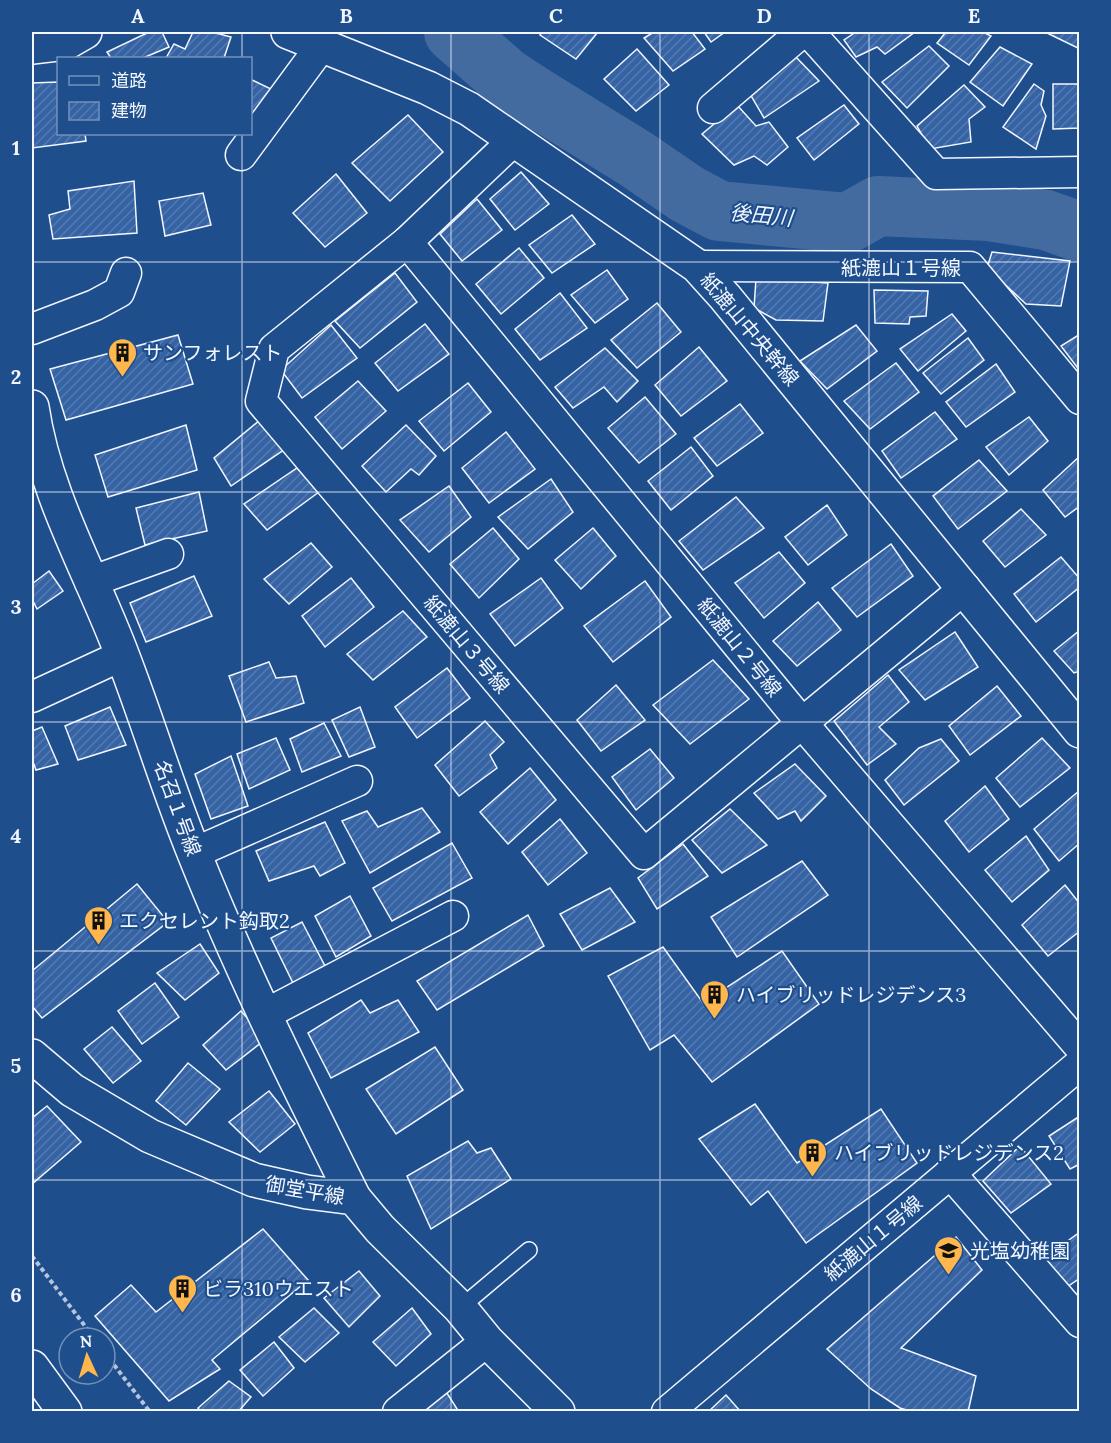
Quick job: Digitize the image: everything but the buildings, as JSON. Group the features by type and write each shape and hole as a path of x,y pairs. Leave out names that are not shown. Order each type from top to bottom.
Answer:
{"street":[{"path":"32,46 66,43 85,32"},
{"name":"紙漉山中央幹線","path":"288,32 428,88 469,109 697,266 965,588 1080,731"},
{"path":"713,108 802,32"},
{"path":"808,32 936,174 1080,171"},
{"path":"241,155 322,45"},
{"name":"紙漉山３号線","path":"514,140 407,242 274,349 261,401 644,854 965,588"},
{"name":"紙漉山２号線","path":"407,242 802,723 1080,1047"},
{"name":"紙漉山１号線","path":"697,266 970,267 1080,399"},
{"path":"32,329 119,292 126,273"},
{"name":"名召１号線","path":"32,420 56,498 123,656 194,853 264,1015 354,1198"},
{"path":"90,582 168,555"},
{"path":"32,697 123,656"},
{"path":"194,853 357,781"},
{"path":"264,1015 453,916"},
{"name":"御堂平線","path":"32,1057 72,1090 150,1136 254,1180 307,1192 354,1198 380,1229 460,1308 487,1341 558,1412"},
{"name":"紙漉山１号線","path":"667,1412 1080,1064"},
{"path":"950,1173 1080,1322"},
{"path":"398,1412 487,1341"},
{"path":"32,1367 65,1412"}],"lane":[{"path":"460,1308 529,1250"}],"path":[{"path":"32,1256 85,1326"},
{"path":"117,1369 150,1412"}],"waterway":[{"name":"後田川","path":"454,32 505,77 636,159 687,194 719,211 848,223 878,206 989,211 1046,220 1080,232"}],"place":[{"name":"サンフォレスト","path":"122,378"},
{"name":"エクセレント鈎取2","path":"98,946"},
{"name":"ハイブリッドレジデンス3","path":"715,1020"},
{"name":"ハイブリッドレジデンス2","path":"813,1178"},
{"name":"光塩幼稚園","path":"949,1276"},
{"name":"ビラ310ウエスト","path":"182,1314"}]}
